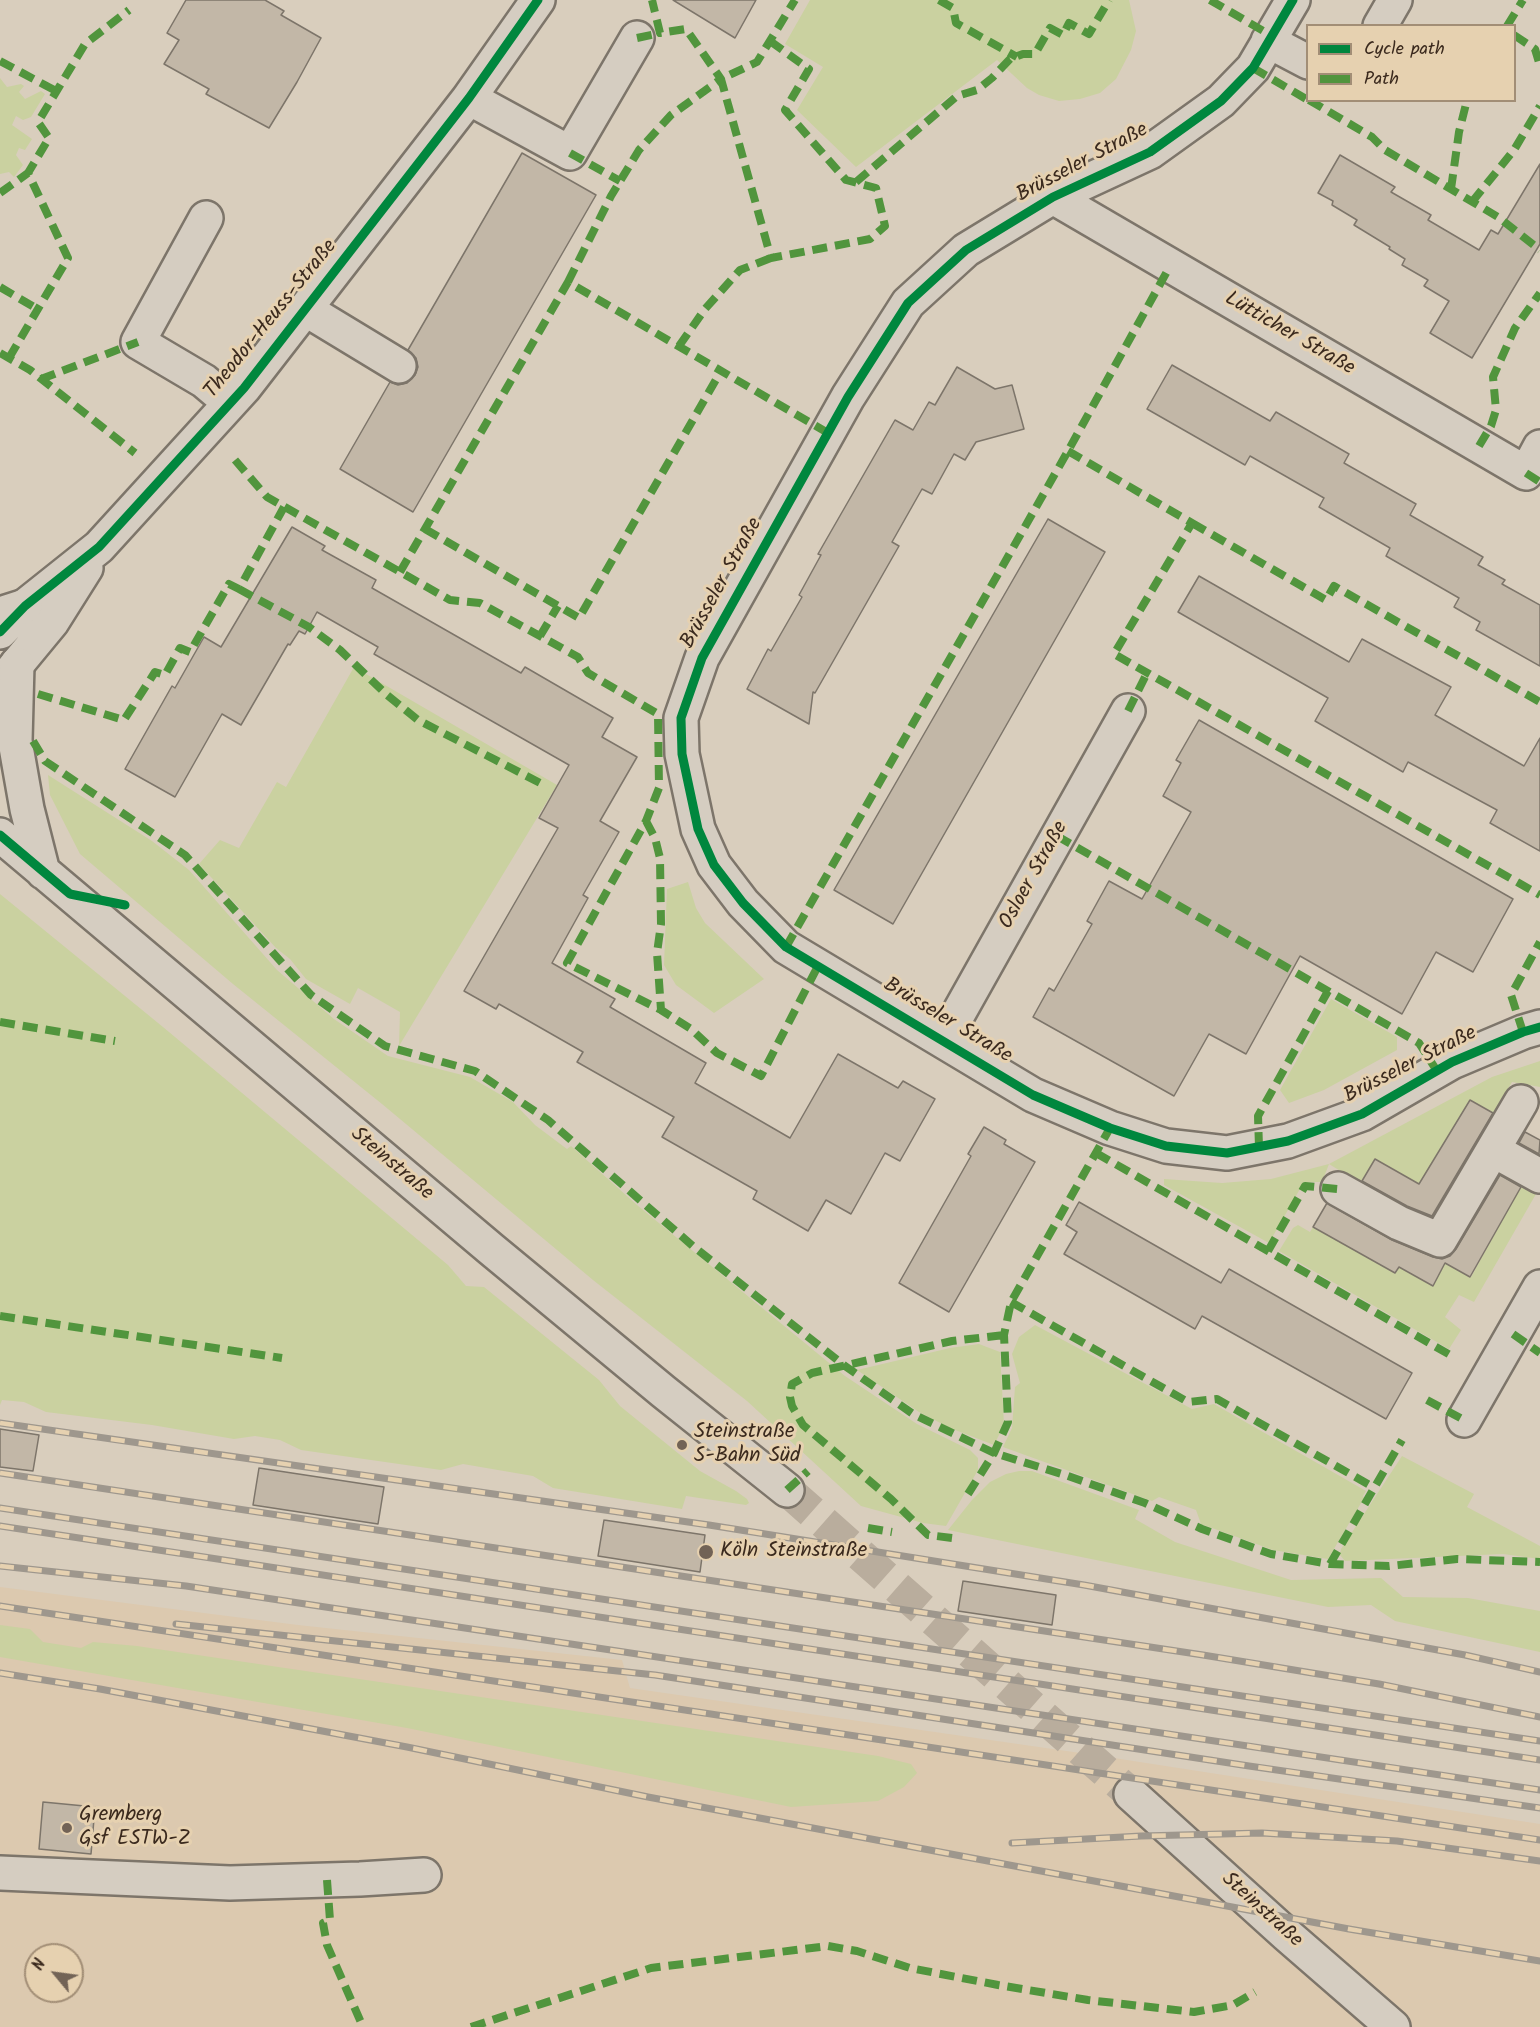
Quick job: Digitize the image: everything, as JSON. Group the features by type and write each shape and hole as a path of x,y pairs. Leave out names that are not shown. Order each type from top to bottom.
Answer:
{"street":[{"name":"Theodor-Heuss-Straße","path":"0,633 12,610 99,546 244,388 469,98 538,0"},
{"name":"Brüsseler Straße","path":"1293,0 1253,68 1221,101 1150,152 1053,197 966,250 908,303 848,397 702,658 681,717 682,754 698,829 714,865 742,903 786,947 1033,1095 1110,1128 1166,1146 1227,1153 1288,1141 1362,1114 1452,1062 1540,1027"},
{"path":"1381,24 1395,0"},
{"path":"469,98 570,153 637,38"},
{"path":"1268,41 1306,61"},
{"name":"Lütticher Straße","path":"1053,197 1533,460"},
{"path":"206,218 138,342 204,381 230,403"},
{"path":"305,309 399,366"},
{"name":"Theodor-Heuss-Straße","path":"9,674 52,622 99,546"},
{"path":"9,674 15,741 27,809 43,872"},
{"name":"Osloer Straße","path":"943,1041 1128,711"},
{"name":"Steinstraße","path":"0,835 491,1249 787,1490"},
{"path":"1338,1189 1399,1223 1440,1240 1521,1102"},
{"path":"1493,1150 1540,1176"},
{"path":"1464,1420 1540,1287"},
{"name":"Steinstraße","path":"1131,1794 1393,2027"},
{"path":"0,1873 230,1883 424,1875"}],"shaded area":[{"path":"0,1587 298,1625 622,1660 630,1688 1101,1756 1540,1824 1540,2027 0,2027"}],"green space":[{"path":"810,0 1129,0 1136,31 1131,50 1116,79 1100,93 1080,99 1059,101 1039,95 1027,88 997,60 856,167 797,110 823,67 785,44"},
{"path":"0,78 7,87 21,84 24,86 19,92 25,99 41,91 45,94 31,117 23,120 16,116 12,125 32,139 25,150 19,148 16,155 23,165 14,177 9,172 0,174"},
{"path":"354,667 557,785 399,1046 400,1012 358,988 350,1004 306,979 290,959 276,948 199,864 220,840 239,848 277,782 286,787"},
{"path":"48,775 152,841 189,870 277,970 334,1019 388,1056 470,1077 513,1102 535,1125 567,1149 571,1146 637,1205 845,1376 917,1424 970,1450 978,1458 978,1470 946,1526 923,1523 861,1506 747,1401 593,1280 382,1104 233,984 80,854 50,795"},
{"path":"688,882 696,908 705,923 764,979 714,1013 676,985 664,965 667,889"},
{"path":"0,894 448,1265 466,1286 484,1287 599,1380 620,1406 700,1471 736,1491 749,1503 746,1505 686,1496 682,1509 553,1488 533,1476 463,1464 441,1470 301,1450 280,1440 255,1436 234,1439 152,1425 46,1412 24,1402 2,1400 0,1405"},
{"path":"1331,999 1397,1037 1397,1050 1324,1090 1289,1103 1280,1090"},
{"path":"1540,1061 1540,1087 1512,1082 1493,1114 1469,1101 1421,1185 1375,1159 1360,1183 1329,1164 1492,1077"},
{"path":"1329,1164 1322,1182 1304,1182 1269,1243 1164,1185 1164,1179 1222,1183 1271,1179"},
{"path":"1507,1179 1536,1194 1474,1302 1459,1295 1445,1317 1461,1330 1449,1349 1279,1251 1293,1228 1298,1225 1310,1232 1313,1227 1395,1273 1399,1267 1433,1285 1445,1263 1471,1277 1516,1195 1491,1181"},
{"path":"1035,1325 1192,1409 1214,1404 1366,1491 1328,1559 1273,1550 1201,1524 1196,1510 1159,1497 1152,1501 1003,1447 1012,1428 1015,1387 1020,1383 1012,1354 1019,1337"},
{"path":"979,1344 1000,1352 1004,1425 994,1445 950,1428 919,1412 857,1370 950,1348"},
{"path":"1402,1456 1474,1494 1467,1507 1540,1546 1540,1559 1503,1554 1345,1561 1340,1555 1341,1549"},
{"path":"1032,1471 1139,1510 1135,1519 1175,1542 1291,1580 1381,1578 1403,1597 1468,1598 1540,1611 1540,1652 1395,1621 1371,1605 1328,1607 948,1530 990,1482 1006,1474"},
{"path":"0,1625 30,1629 43,1642 81,1648 93,1642 137,1646 878,1756 911,1764 917,1773 904,1787 878,1801 791,1807 407,1728 0,1657"}],"building":[{"path":"186,0 265,0 284,11 281,15 321,38 269,128 206,94 209,89 164,64 179,40 167,33"},
{"path":"673,0 756,0 735,38"},
{"path":"522,153 596,195 413,512 340,469 390,382 398,385 407,383 415,375 418,367 416,358 408,350"},
{"path":"1340,155 1395,187 1391,192 1431,215 1428,220 1479,250 1491,230 1498,234 1540,164 1540,244 1472,358 1430,333 1449,301 1424,286 1428,280 1402,265 1405,259 1354,225 1357,220 1332,205 1333,201 1318,193"},
{"path":"1172,365 1270,421 1276,412 1349,454 1344,463 1416,504 1410,515 1483,557 1478,565 1505,580 1502,584 1540,605 1540,666 1476,630 1480,622 1454,607 1459,598 1386,556 1390,548 1319,507 1324,498 1250,456 1245,465 1147,409"},
{"path":"957,367 995,389 1012,385 1024,429 976,442 965,460 954,454 932,494 922,489 892,542 899,546 815,693 813,692 809,724 747,689 768,649 771,651 802,597 799,595 821,555 818,554 895,420 913,430 929,402 935,405"},
{"path":"1048,519 1105,552 893,924 834,890"},
{"path":"292,527 325,546 322,550 376,580 372,588 521,673 525,667 613,718 602,737 637,757 600,821 619,832 583,895 588,898 552,963 615,999 610,1007 706,1063 695,1083 790,1138 838,1054 898,1088 903,1081 935,1099 900,1161 885,1153 851,1214 826,1200 808,1231 753,1199 757,1191 662,1137 674,1117 577,1062 583,1052 499,1004 496,1009 464,991 558,828 539,818 569,765 374,654 378,647 317,612 305,634 299,631 290,645 288,644 241,725 222,714 175,797 125,769 172,686 175,688 204,637 221,647"},
{"path":"1199,576 1349,662 1362,639 1451,687 1435,715 1524,766 1540,738 1540,851 1490,823 1497,810 1408,762 1403,772 1315,721 1328,698 1178,612"},
{"path":"1199,720 1513,899 1473,972 1436,952 1402,1014 1300,956 1246,1054 1209,1034 1174,1096 1033,1017 1049,988 1054,991 1092,924 1087,921 1109,881 1142,899 1191,812 1163,796 1181,763 1176,760"},
{"path":"1470,1100 1493,1113 1432,1216 1407,1206 1362,1181 1375,1159 1419,1184"},
{"path":"984,1127 1006,1140 1004,1144 1035,1162 949,1312 899,1283 971,1156 968,1154"},
{"path":"1525,1132 1540,1140 1539,1154 1519,1143"},
{"path":"1500,1175 1521,1187 1470,1277 1445,1263 1433,1286 1399,1267 1395,1273 1313,1227 1327,1203 1392,1240 1442,1259 1450,1256 1456,1249"},
{"path":"1079,1202 1221,1283 1229,1269 1412,1373 1386,1419 1202,1316 1195,1329 1064,1254 1077,1232 1066,1225"},
{"path":"0,1429 39,1435 33,1471 0,1467"},
{"path":"259,1468 384,1487 378,1524 253,1505"},
{"path":"604,1520 705,1535 700,1572 598,1556"},
{"path":"963,1581 1056,1595 1052,1625 958,1611"},
{"name":"Gremberg Gsf ESTW-Z","path":"43,1802 95,1807 91,1854 39,1849"}],"tunnel":[{"path":"787,1490 1131,1794"}],"railway":[{"path":"0,1423 709,1525 1084,1585 1465,1655 1540,1672"},
{"path":"0,1473 1203,1655 1379,1684 1540,1717"},
{"path":"0,1508 1540,1741"},
{"path":"0,1526 1540,1760"},
{"path":"0,1566 186,1586 1540,1790"},
{"path":"0,1606 1540,1840"},
{"path":"176,1624 655,1675 1540,1808"},
{"path":"0,1673 100,1689 407,1747 648,1797 1349,1929 1540,1961"},
{"path":"1012,1843 1141,1836 1262,1833 1397,1841 1540,1861"}],"marked path":[{"path":"568,282 611,196 639,150 671,115 721,79 686,29 660,33 652,0"},
{"path":"770,41 809,69 785,110 846,180 876,188 885,226 870,239 771,258 721,79 757,62 795,0"},
{"path":"939,0 953,8 956,23 1017,57"},
{"path":"856,182 957,96 977,90 1010,59 1023,54 1035,54 1050,28 1063,35 1069,23 1089,34 1109,0"},
{"path":"1210,0 1272,36"},
{"path":"1508,24 1523,0"},
{"path":"9,358 68,258 28,173 49,138 38,122 85,44 129,10"},
{"path":"637,38 660,33"},
{"path":"1516,36 1535,49 1540,66"},
{"path":"0,61 56,91"},
{"path":"1253,68 1306,99"},
{"path":"1312,102 1372,137 1385,150 1498,217 1540,250"},
{"path":"1451,189 1459,132 1466,102"},
{"path":"1472,202 1514,150 1540,106"},
{"path":"570,153 620,181"},
{"path":"0,193 28,173"},
{"path":"679,346 705,309 740,270 771,258"},
{"path":"786,947 1068,451 1170,266"},
{"path":"400,572 568,282 828,433"},
{"path":"0,287 39,310"},
{"path":"1479,446 1491,426 1496,410 1493,377 1515,328 1540,293"},
{"path":"41,379 138,342"},
{"path":"0,353 30,370 135,453"},
{"path":"425,529 579,618 721,371"},
{"path":"1068,451 1192,523 1114,654 1540,895"},
{"path":"235,460 267,497 450,600 480,603 578,657 588,673 658,714 659,788 646,821 567,963 661,1010 691,1029 717,1053 761,1076 818,966"},
{"path":"1526,473 1540,482"},
{"path":"38,694 124,720 155,672 165,675 180,648 190,652 229,584 239,589 284,507"},
{"path":"1192,523 1326,600 1334,586 1540,702"},
{"path":"239,589 309,627 340,650 387,695 418,720 546,786"},
{"path":"540,636 558,606"},
{"path":"1128,711 1147,673"},
{"path":"33,741 45,761 185,855 311,995 385,1046 475,1071 548,1120 694,1247 845,1366 913,1414 994,1453 1145,1503 1202,1529 1271,1554 1330,1564 1389,1566 1457,1559 1540,1562"},
{"path":"646,821 655,838 660,858 661,924 657,953 661,1010"},
{"path":"1057,836 1419,1043 1437,1071"},
{"path":"1523,1032 1511,995 1540,942"},
{"path":"1259,1147 1258,1116 1328,991"},
{"path":"0,1022 115,1041"},
{"path":"968,1494 994,1453 1008,1422 1004,1335 1011,1302 1110,1128"},
{"path":"1096,1153 1452,1356"},
{"path":"1268,1251 1305,1186 1338,1189"},
{"path":"1011,1302 1188,1402 1217,1399 1375,1488"},
{"path":"0,1316 282,1358"},
{"path":"1513,1334 1540,1353"},
{"path":"952,1538 928,1535 891,1499 803,1425 792,1406 790,1397 792,1384 812,1373 952,1341 1004,1335"},
{"path":"1427,1400 1464,1420"},
{"path":"1330,1564 1402,1440"},
{"path":"787,1490 808,1471"},
{"path":"868,1528 892,1532"},
{"path":"327,1880 330,1920 323,1923 327,1945 363,2027"},
{"path":"471,2027 651,1968 828,1946 857,1951 910,1968 998,1985 1088,2000 1194,2012 1233,2005 1255,1992"}],"cycle path":[{"path":"0,632 25,606 99,547 244,388 469,98 538,0"},
{"path":"1293,0 1253,68 1221,101 1150,152 1053,197 966,250 908,303 848,397 702,658 681,718 682,754 698,829 714,865 743,903 786,947 1033,1095 1110,1128 1166,1146 1227,1153 1288,1141 1362,1114 1452,1062 1540,1027"},
{"path":"0,835 70,894 125,905"}],"place":[{"name":"Steinstraße S-Bahn Süd","path":"682,1445"},
{"name":"Köln Steinstraße","path":"706,1552"},
{"name":"Gremberg Gsf ESTW-Z","path":"67,1828"}]}
